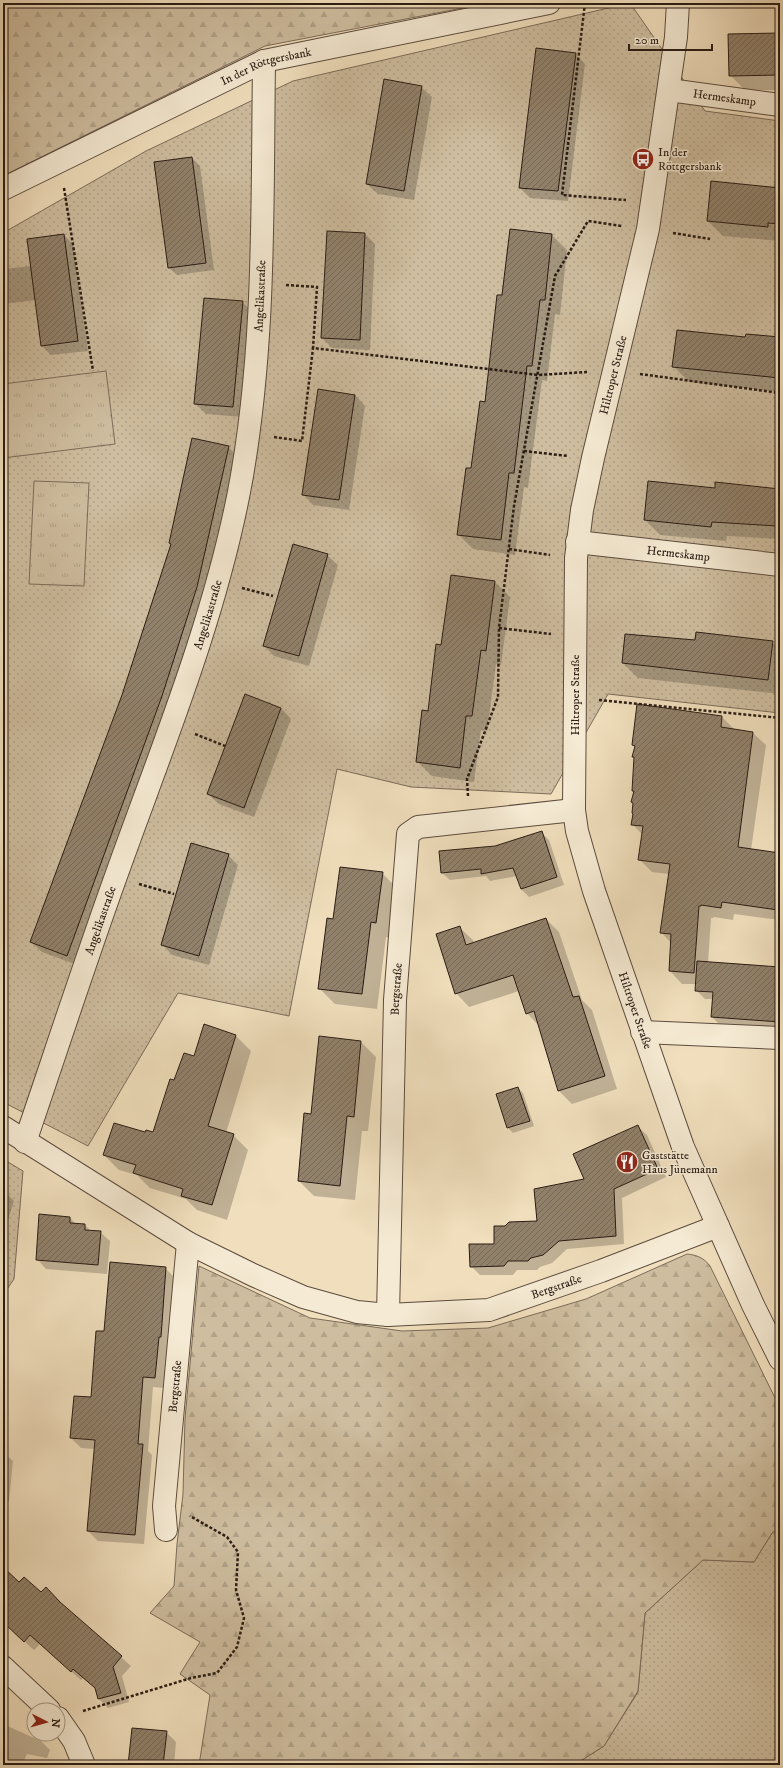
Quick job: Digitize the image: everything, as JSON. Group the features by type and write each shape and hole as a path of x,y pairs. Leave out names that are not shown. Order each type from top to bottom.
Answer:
{"street":[{"name":"In der Röttgersbank","path":"3,189 264,62 549,3"},
{"name":"Hiltroper Straße","path":"678,3 676,37 653,202 615,371 593,458 577,550 574,810 577,831 594,891 683,1147 780,1360"},
{"name":"Angelikastraße","path":"25,1142 116,877 172,726 218,582 239,492 257,357 261,283 264,62"},
{"name":"Hermeskamp","path":"669,90 780,105"},
{"name":"Hermeskamp","path":"577,550 780,565"},
{"name":"Bergstraße","path":"388,1315 395,1000 408,834 418,827 469,820 574,810"},
{"path":"642,1032 780,1038"},
{"name":"Bergstraße","path":"3,1127 188,1243 253,1275 303,1297 357,1312 388,1315 489,1310 601,1271 718,1226"},
{"name":"Bergstraße","path":"166,1530 164,1506 188,1243"},
{"path":"3,1667 40,1702"},
{"path":"66,1730 74,1741 84,1765"}],"path":[{"path":"585,3 562,195 653,202"},
{"path":"59,162 94,370"},
{"path":"469,820 467,779 498,697 499,628 509,549 524,451 555,276 588,221 710,239"},
{"path":"248,433 302,441 313,348 317,287 261,283"},
{"path":"313,348 538,375 615,371 780,393"},
{"path":"524,451 593,458"},
{"path":"509,549 577,550"},
{"path":"218,582 273,596"},
{"path":"499,628 576,636"},
{"path":"575,698 780,718"},
{"path":"172,726 225,746"},
{"path":"116,877 174,894"},
{"path":"66,1716 191,1678 217,1673 237,1647 244,1618 236,1590 238,1552 226,1537 195,1518 164,1506"}],"green space":[{"path":"3,3 489,3 265,46 3,176"},
{"path":"630,3 705,111 780,121 780,713 608,694 551,794 411,787 337,769 289,1016 178,993 88,1146 3,1102 3,233 146,151 293,81"},
{"path":"106,371 115,444 3,458 3,384"},
{"path":"34,481 89,483 84,586 29,584"},
{"path":"3,1159 23,1171 14,1279 3,1295"},
{"path":"687,1254 700,1257 710,1266 780,1408 780,1527 772,1533 754,1562 703,1560 645,1613 638,1691 604,1746 574,1765 199,1765 210,1695 180,1674 200,1642 150,1613 174,1586 183,1494 185,1419 199,1266 310,1318 402,1331 488,1328 586,1299"},
{"path":"780,1527 780,1765 574,1765 604,1746 638,1692 645,1613 703,1560 754,1562 772,1533"}],"building":[{"path":"780,33 780,75 729,76 728,34"},
{"path":"536,48 576,53 558,191 519,188"},
{"path":"384,79 422,86 404,191 366,184"},
{"path":"192,157 206,263 168,268 154,162"},
{"path":"711,181 780,188 780,224 768,223 768,227 707,221"},
{"path":"510,229 552,234 545,300 540,300 532,366 527,366 514,473 509,473 501,540 457,535 466,468 471,468 480,401 485,402 497,295 502,295"},
{"path":"327,231 365,233 360,340 321,338"},
{"path":"64,234 78,341 41,346 27,239"},
{"path":"204,298 243,301 233,407 194,404"},
{"path":"677,330 745,337 746,334 780,337 780,378 672,367"},
{"path":"318,389 355,395 339,500 302,495"},
{"path":"192,438 229,446 197,587 162,696 67,956 30,942 122,695 171,544 169,543"},
{"path":"648,481 715,488 715,482 780,489 777,526 712,522 711,527 644,520"},
{"path":"293,544 328,554 299,656 263,646"},
{"path":"451,575 495,581 486,651 481,650 472,716 466,716 460,768 416,762 422,710 428,711 436,644 441,645"},
{"path":"696,632 773,641 768,680 622,663 625,634 695,640"},
{"path":"245,694 281,708 244,808 207,794"},
{"path":"637,704 722,716 721,727 753,732 738,847 780,853 780,894 778,910 722,902 721,908 699,906 694,973 669,971 671,934 660,933 670,864 638,860 643,826 631,825 633,803 631,802 634,791 632,791 634,757 632,757 635,746 632,745"},
{"path":"542,831 557,877 521,889 513,868 481,874 481,869 441,873 439,851 495,846"},
{"path":"191,843 229,854 199,956 161,945"},
{"path":"340,867 383,872 376,923 371,922 362,994 318,989 327,918 333,919"},
{"path":"546,918 573,997 579,996 605,1076 558,1091 534,1011 526,1014 513,975 455,994 436,934 460,926 466,945"},
{"path":"697,961 780,967 780,1022 711,1017 713,992 695,991"},
{"path":"204,1024 236,1035 208,1126 234,1134 212,1205 181,1196 183,1189 133,1173 136,1165 103,1155 114,1123 145,1132 146,1130 153,1132 170,1079 174,1080 184,1053 194,1056"},
{"path":"319,1036 361,1041 354,1117 347,1116 340,1186 298,1181 304,1113 311,1114"},
{"path":"518,1087 530,1121 507,1128 496,1094"},
{"path":"638,1125 658,1169 614,1189 616,1236 559,1241 543,1255 531,1258 528,1261 508,1261 504,1266 470,1267 469,1244 494,1244 494,1226 505,1226 509,1222 537,1221 534,1189 584,1179 573,1154"},
{"path":"39,1214 70,1217 70,1223 85,1224 85,1230 101,1231 98,1265 36,1260"},
{"path":"110,1262 166,1267 161,1337 159,1337 155,1378 143,1377 138,1444 143,1444 135,1535 87,1531 95,1440 70,1438 74,1396 91,1397 96,1331 104,1331"},
{"path":"3,1567 19,1582 24,1577 41,1592 46,1587 60,1602 122,1656 113,1667 121,1693 98,1699 95,1688 73,1669 71,1672 30,1635 24,1642 3,1622"},
{"path":"132,1728 167,1731 163,1765 128,1765"}],"place":[{"name":"In der Röttgersbank","path":"643,159"},
{"name":"Gaststätte Haus Jünemann","path":"627,1162"}]}
